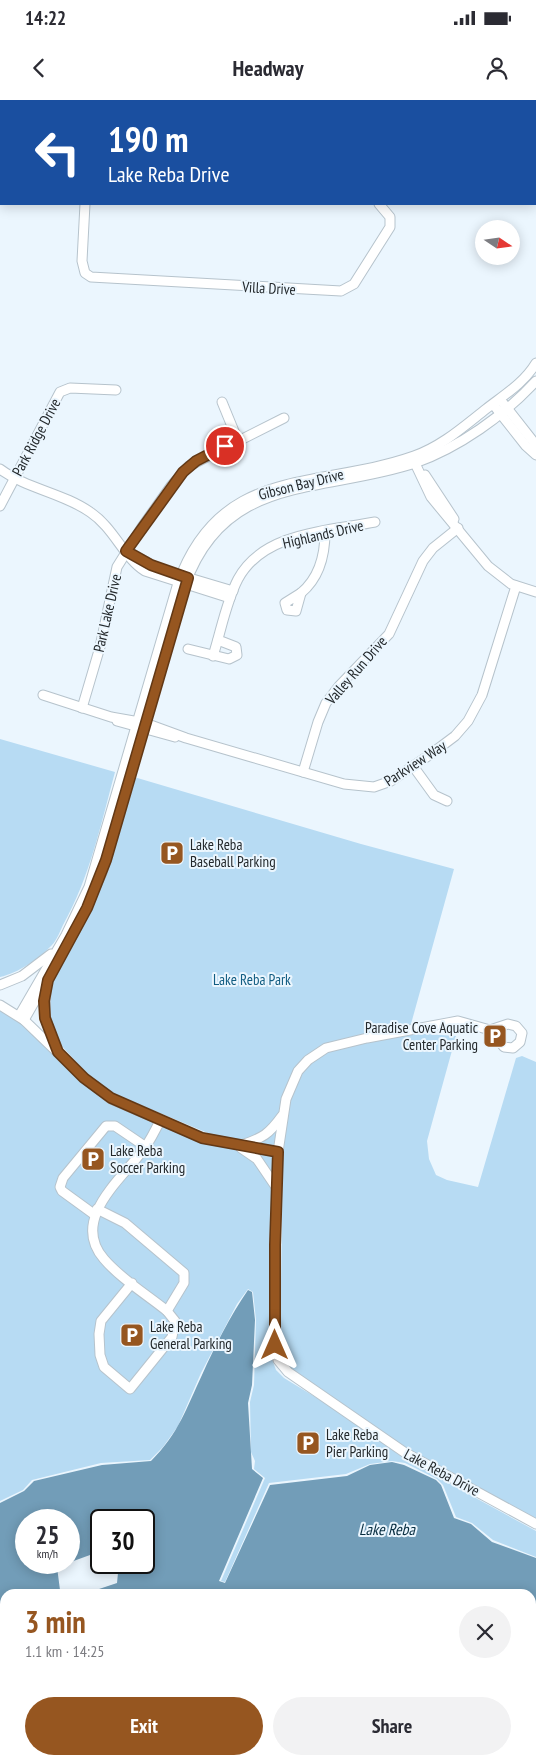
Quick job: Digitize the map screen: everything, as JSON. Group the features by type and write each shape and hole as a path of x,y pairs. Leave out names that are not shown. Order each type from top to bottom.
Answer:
{"street":[{"name":"Villa Drive","path":"85,205 82,261 87,275 106,279 345,290 354,284 390,227 389,214 380,205"},
{"name":"Gibson Bay Drive","path":"416,458 448,439 497,401 522,380 536,363"},
{"name":"Gibson Bay Drive","path":"22,1018 48,980 92,888 183,581 195,547 208,528 225,511 245,499 280,486 416,458 465,439 503,410 536,381"},
{"name":"Park Ridge Drive","path":"0,506 60,392 70,388 116,390"},
{"path":"497,401 526,446 536,455"},
{"path":"222,402 238,440"},
{"path":"503,410 536,445"},
{"name":"Park Lake Drive","path":"82,708 100,647 115,574 126,551 183,472 196,461 284,418"},
{"path":"416,458 427,490 495,573 516,586 536,592"},
{"path":"0,469 14,479"},
{"path":"0,474 90,512 109,529 135,564 145,571 232,595"},
{"name":"Highlands Drive","path":"214,656 232,595 243,571 261,553 287,540 375,522"},
{"name":"Valley Run Drive","path":"303,772 318,722 326,703 339,686 389,634 423,561 434,548 458,528"},
{"path":"301,593 318,570 323,556 325,532"},
{"name":"Parkview Way","path":"43,695 111,717 303,772 365,788 383,785 448,742 474,713 486,685 516,586"},
{"path":"188,649 232,659 238,652 233,645 218,640"},
{"path":"413,766 434,795 447,801"},
{"name":"Gibson Bay Drive","path":"22,1018 58,947 92,888"},
{"path":"0,985 30,972 58,947"},
{"path":"48,980 44,1001 45,1018 58,1052"},
{"path":"0,1005 22,1018 102,1092 160,1121 202,1138 278,1152"},
{"name":"Lake Reba Drive","path":"490,1030 458,1021 447,1022 326,1048 308,1060 294,1078 283,1114 278,1152 275,1345 282,1367 404,1452 536,1524"},
{"path":"239,1146 259,1139 270,1132 283,1114"},
{"path":"132,1283 102,1321 98,1334 100,1354 104,1367 130,1389 172,1337 175,1321 167,1310 108,1263 98,1251 93,1232 96,1212 146,1147 160,1121"},
{"path":"146,1147 115,1126 106,1126 63,1178 60,1187 62,1191 96,1212 126,1223 184,1273 184,1283 167,1310"},
{"path":"239,1146 256,1159 276,1187"}],"green space":[{"path":"0,739 115,772 88,869 57,938 35,960 21,969 0,977"},
{"name":"Lake Reba Park","path":"134,777 361,844 454,869 411,1024 411,1033 456,1036 427,1141 429,1159 436,1175 447,1180 478,1187 516,1058 522,1056 536,1062 536,1519 410,1451 288,1368 282,1360 280,1349 283,1148 215,1136 114,1094 92,1079 59,1043 48,1014 50,988 96,898"},
{"path":"0,1010 18,1021 90,1089 106,1101 199,1141 273,1156 270,1354 276,1370 284,1378 330,1406 408,1461 536,1531 536,1557 493,1540 472,1523 456,1517 443,1485 437,1479 405,1463 392,1461 370,1464 346,1474 269,1483 225,1582 221,1581 265,1478 254,1469 255,1461 251,1452 250,1402 254,1385 256,1320 253,1292 248,1289 237,1304 201,1373 178,1426 163,1447 150,1460 101,1463 32,1480 23,1490 0,1501"}],"water":[{"name":"Lake Reba","path":"248,1290 252,1292 255,1320 252,1385 248,1403 252,1469 263,1478 219,1581 225,1583 270,1485 347,1476 370,1465 392,1462 404,1465 436,1480 441,1485 454,1518 471,1524 492,1542 536,1558 536,1589 99,1589 117,1583 118,1574 155,1574 155,1509 90,1509 90,1555 80,1559 80,1509 15,1509 15,1574 58,1574 60,1589 0,1589 0,1503 24,1491 34,1481 102,1465 151,1461 169,1441 181,1420 218,1342 241,1300"}],"place":[{"name":"Lake Reba Baseball Parking","path":"172,853"},
{"name":"Paradise Cove Aquatic Center Parking","path":"495,1036"},
{"name":"Lake Reba Soccer Parking","path":"93,1159"},
{"name":"Lake Reba General Parking","path":"132,1335"},
{"name":"Lake Reba Pier Parking","path":"308,1443"}],"route":[{"path":"225,446 204,456 183,472 171,486 126,551 151,565 188,578 102,873 87,908 48,980 44,1009 47,1026 58,1052 93,1086 111,1098 132,1109 202,1138 278,1152 275,1245 275,1345"}]}
